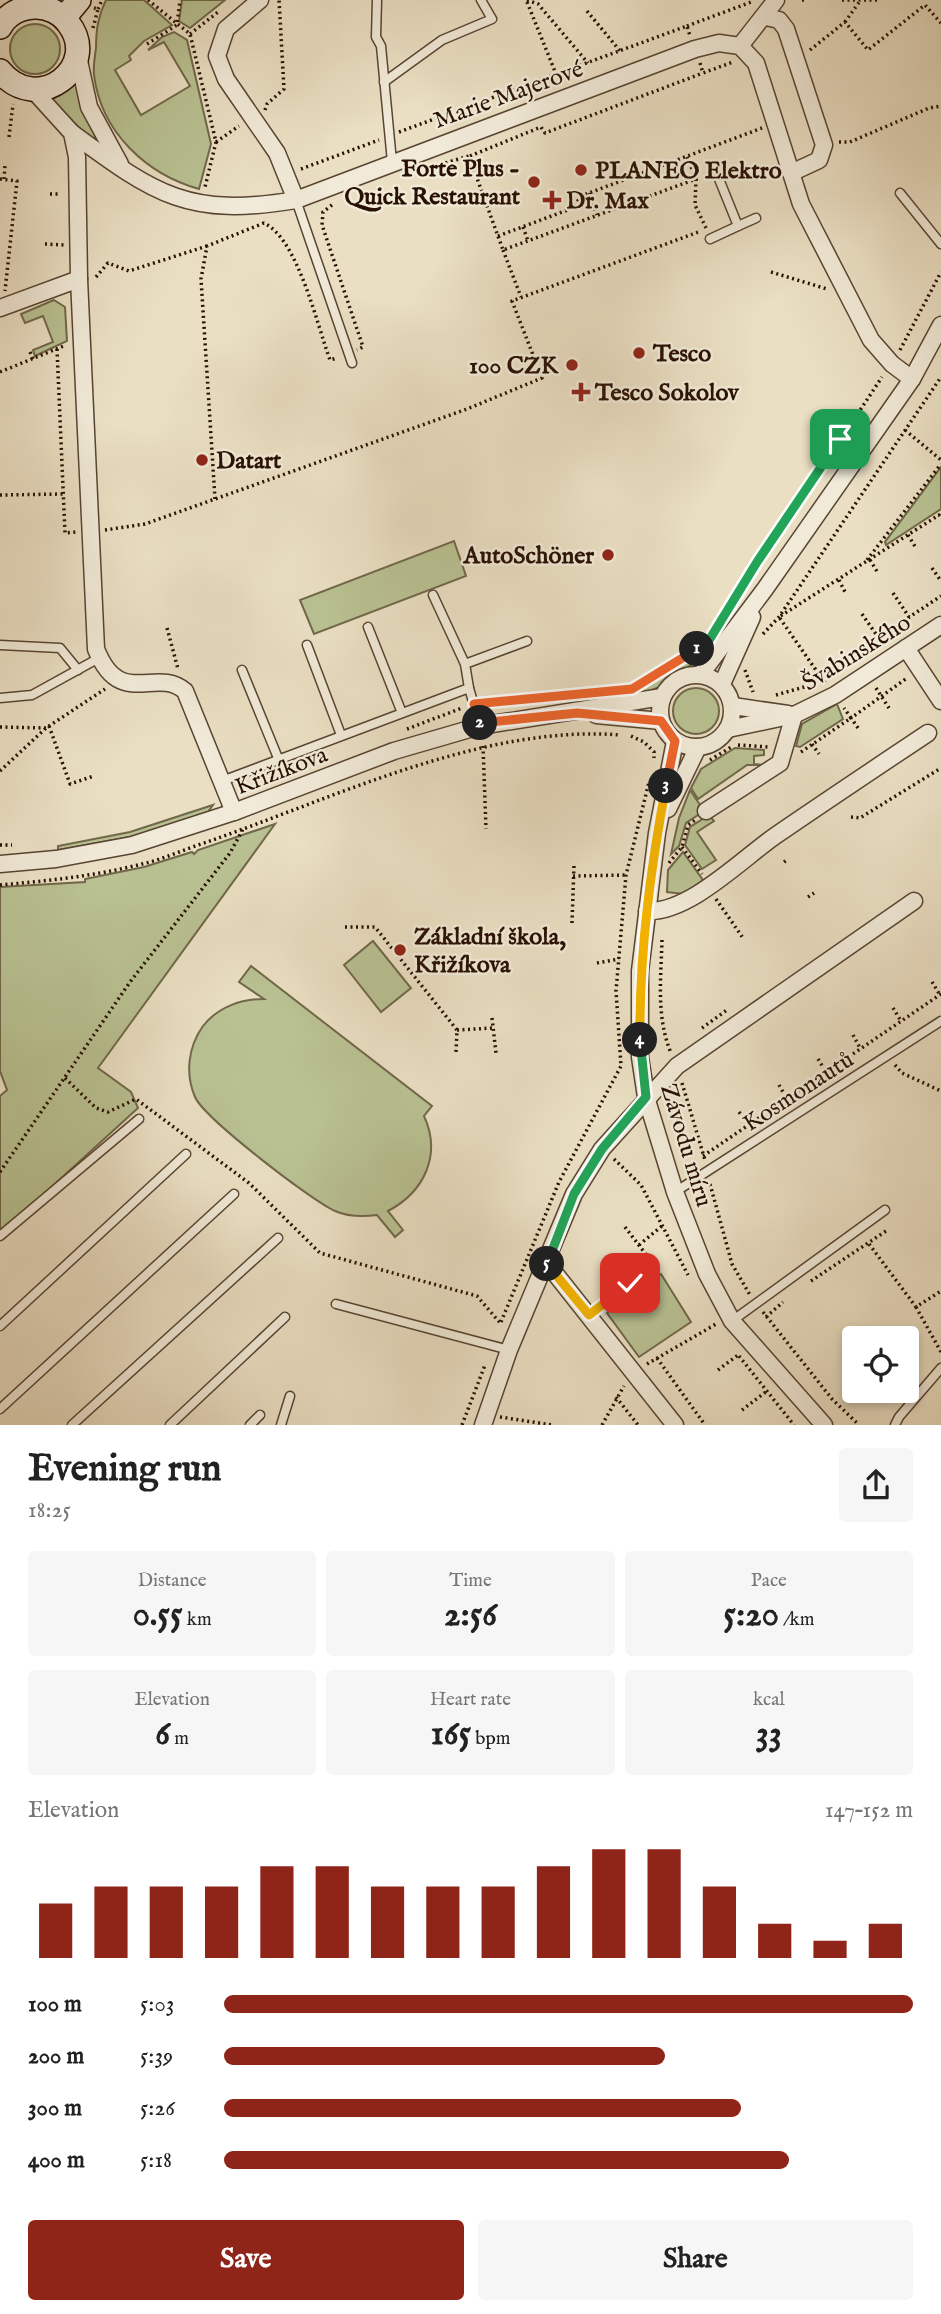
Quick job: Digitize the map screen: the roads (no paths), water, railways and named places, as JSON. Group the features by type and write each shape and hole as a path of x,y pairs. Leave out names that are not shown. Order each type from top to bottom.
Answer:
{"street":[{"path":"260,0 226,29 217,56 226,79 258,114 295,168 296,200"},
{"path":"776,0 739,54 756,63 801,204 871,340 892,364 912,379"},
{"path":"0,27 13,13 26,7 53,10 80,7 72,28 89,107 125,173"},
{"path":"766,16 779,20 786,29 824,145 819,160 791,173"},
{"name":"Marie Majerové","path":"33,90 72,133 125,173 174,198 205,206 236,208 296,200 427,148 695,49 719,43 739,54"},
{"path":"0,71 10,81 33,90 57,84 74,65 77,52"},
{"path":"72,133 77,158 79,279 99,531 96,649 99,657 118,680 139,685 170,684 185,691 234,812"},
{"path":"2,300 79,279"},
{"path":"701,674 765,589 912,379 941,325"},
{"path":"722,684 765,589"},
{"name":"Švabinského","path":"728,729 794,715 835,695 941,625"},
{"path":"906,648 941,701"},
{"path":"701,674 722,684 733,706 728,729 710,745 698,747 675,741 661,721 662,698 677,679 701,674"},
{"name":"Křižíkova","path":"0,864 56,859 132,845 234,812 394,751 480,726 662,698"},
{"name":"Švabinského","path":"733,706 794,715"},
{"name":"Křižíkova","path":"577,713 661,721"},
{"path":"702,814 780,763 794,715"},
{"path":"647,911 661,912 709,886 774,837 928,733"},
{"name":"Závodu míru","path":"675,741 657,833 647,911 640,1007 640,1057 646,1097 675,1192 707,1275 732,1321 824,1425"},
{"name":"Závodu míru","path":"657,833 698,747"},
{"path":"484,1419 546,1262 581,1182 602,1149 646,1097 677,1066 914,901"},
{"path":"546,1262 675,1425"}],"lane":[{"path":"377,0 376,37 381,46 391,162"},
{"path":"384,82 442,40 492,19 481,0"},
{"path":"719,179 738,226"},
{"path":"900,193 941,244"},
{"path":"296,200 350,358"},
{"path":"710,239 756,218"},
{"path":"433,595 465,664 468,688 480,726"},
{"path":"368,627 402,713"},
{"path":"465,664 527,641"},
{"path":"0,645 60,648 78,670"},
{"path":"307,645 341,735"},
{"path":"0,698 32,695 99,657"},
{"path":"242,670 278,758"},
{"path":"222,781 468,688"},
{"name":"Kosmonautů","path":"675,1192 941,1021"},
{"path":"0,1236 139,1119"},
{"path":"0,1326 186,1154"},
{"path":"0,1409 234,1194"},
{"path":"732,1321 885,1210"},
{"path":"72,1425 278,1238"},
{"path":"589,1315 630,1283"},
{"path":"336,1304 509,1350"},
{"path":"170,1425 285,1317"},
{"path":"895,1425 941,1368"},
{"path":"281,1425 290,1396"},
{"path":"250,1425 260,1415"}],"place":[{"name":"PLANEO Elektro","path":"581,170"},
{"name":"Forte Plus - Quick Restaurant","path":"534,182"},
{"name":"Dr. Max","path":"552,200"},
{"name":"Tesco","path":"639,353"},
{"name":"100 CZK","path":"572,365"},
{"name":"Tesco Sokolov","path":"581,392"},
{"name":"Datart","path":"202,460"},
{"name":"AutoSchöner","path":"608,555"},
{"name":"Základní škola, Křižíkova","path":"400,950"}]}
